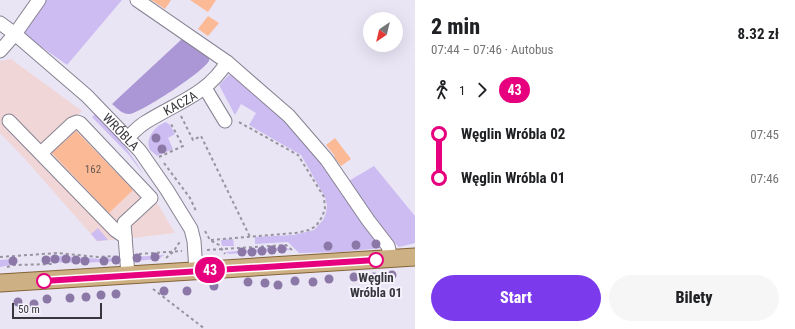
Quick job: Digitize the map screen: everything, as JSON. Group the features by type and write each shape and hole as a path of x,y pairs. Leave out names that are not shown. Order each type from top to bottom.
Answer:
{"main road":[{"path":"0,284 415,258"}],"street":[{"path":"0,51 15,34 39,0"},
{"path":"136,0 227,62 289,116 327,160 368,220 388,246 391,259"},
{"name":"WRÓBLA","path":"0,23 15,34 87,96 128,138 144,158 191,229 194,241 196,271"},
{"name":"KACZA","path":"128,138 145,122 205,88 220,73 227,62"},
{"path":"205,88 230,120"},
{"path":"9,121 115,230 125,237"},
{"path":"41,153 72,124 77,122 80,123 151,198 124,223 128,275"}],"path":[{"path":"180,113 193,140 201,136 250,237"},
{"path":"167,120 172,125 183,146 158,158 166,165 190,198 198,217"},
{"path":"210,240 296,233 309,230 316,226 325,209 324,197 298,156 238,121 230,120"},
{"path":"204,229 210,240 219,245 224,254 229,256"},
{"path":"0,257 57,253 98,257 286,245 295,252 288,253"},
{"path":"148,289 154,289 206,329"}],"shaded area":[{"path":"44,0 122,0 67,65 22,33"},
{"path":"183,38 209,57 209,61 196,74 172,91 137,112 127,114 120,111 112,104"},
{"path":"11,59 82,111 77,116 153,196 175,233 97,241 25,159 0,133 0,61"},
{"path":"229,75 235,76 301,134 381,245 381,248 341,252 299,253 288,242 255,244 255,237 294,235 314,230 323,220 327,206 325,197 301,155 249,125 256,113 241,104 235,115 219,85"},
{"path":"95,114 122,143 144,175 129,155 92,117"},
{"path":"166,122 170,125 175,134 168,138 173,149 157,156 150,150 150,137 158,126"},
{"path":"374,166 415,216 415,243 399,247 377,225 347,182"},
{"path":"98,228 108,240 97,241 91,234"},
{"path":"233,239 234,246 222,246 221,240"},
{"path":"285,247 291,250 229,254 225,252"},
{"path":"164,255 159,259 134,261 132,257"},
{"path":"61,256 101,259 121,258 119,261 83,263 42,262 42,257"},
{"path":"16,259 16,264 0,267 0,260"}],"building":[{"path":"151,0 171,0 165,9"},
{"path":"190,0 216,0 208,12"},
{"path":"208,16 219,23 208,36 198,29"},
{"path":"76,131 133,190 109,213 52,153"},
{"path":"335,138 351,159 341,166 326,145"}],"bus line":[{"name":"43","path":"44,281 376,260"}],"place":[{"name":"Węglin Wróbla 01","path":"376,260"}]}
